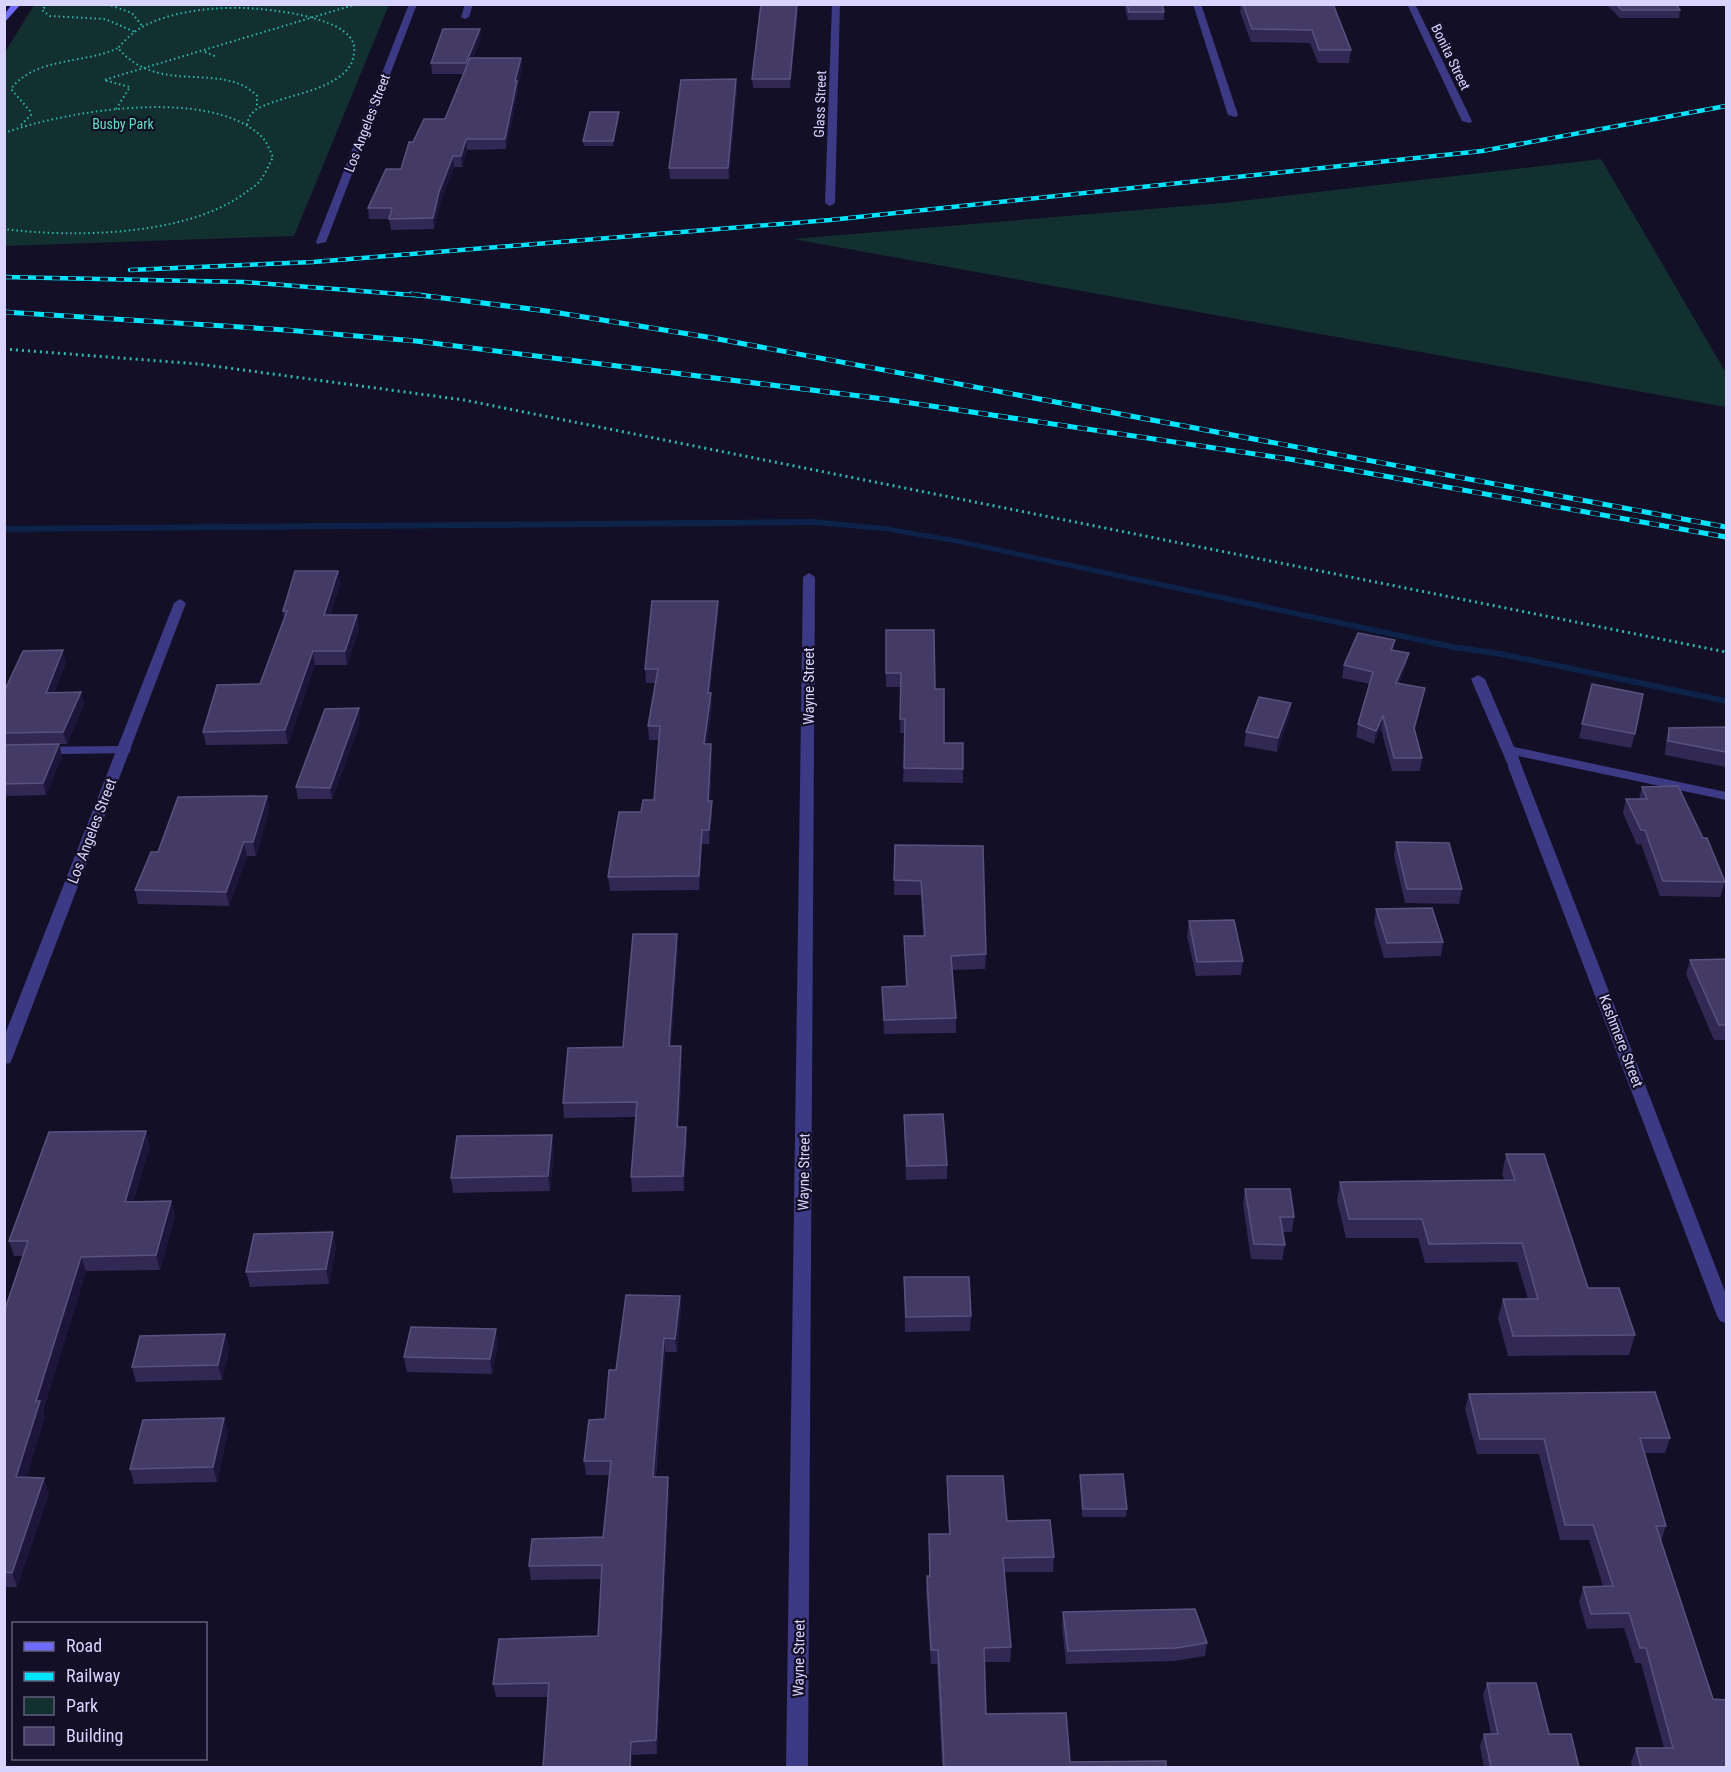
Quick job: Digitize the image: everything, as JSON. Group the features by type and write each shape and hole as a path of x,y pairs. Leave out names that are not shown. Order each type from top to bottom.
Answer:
{"main road":[{"path":"4,21 17,4"}],"street":[{"name":"Los Angeles Street","path":"321,242 413,4"},
{"path":"465,17 469,4"},
{"name":"Glass Street","path":"830,204 836,4"},
{"path":"1197,4 1233,115"},
{"name":"Bonita Street","path":"1411,4 1467,121"},
{"name":"Wayne Street","path":"797,1767 809,577"},
{"name":"Los Angeles Street","path":"4,1059 180,603"},
{"name":"Kashmere Street","path":"1478,679 1515,766 1726,1316"},
{"path":"4,751 123,750"},
{"path":"1508,750 1726,796"}],"path":[{"path":"48,4 42,10 50,16 105,19 135,32"},
{"path":"107,4 132,14 142,27"},
{"path":"116,109 130,87 104,80 205,52 357,4"},
{"path":"18,128 29,119 31,112 29,107 11,93 14,84 21,78 44,68 98,56 118,48 142,27 183,15 224,9 278,10 315,17 351,38 355,48 352,61 337,76 312,90 257,108 248,118 247,125"},
{"path":"118,48 129,61 162,75 214,79 242,85 255,94 258,99 257,108"},
{"path":"205,52 218,57"},
{"path":"4,133 61,117 116,109 154,108 197,111 247,125 267,140 273,157 271,166 256,185 227,203 171,223 113,233 61,235 4,229"},
{"path":"4,349 199,364 464,400 1726,652"}],"green space":[{"name":"Busby Park","path":"34,5 389,5 294,236 5,246 5,52"},
{"path":"1601,159 1726,373 1726,407 793,239 1223,203"}],"building":[{"path":"761,4 797,4 790,79 752,79"},
{"path":"1127,4 1162,4 1164,12 1129,12"},
{"path":"1243,4 1333,4 1351,50 1319,50 1312,30 1252,29"},
{"path":"1616,4 1676,4 1680,10 1622,10"},
{"path":"443,29 480,29 466,63 431,63"},
{"path":"470,58 521,58 505,139 466,139 461,156 453,156 439,192 433,218 389,219 392,208 368,208 386,169 401,169 409,142 413,142 424,119 445,119"},
{"path":"736,79 728,168 669,168 681,80"},
{"path":"590,112 619,112 613,141 583,141"},
{"path":"295,571 338,571 324,615 357,615 345,651 313,651 285,730 203,732 217,685 260,684 287,611 283,611"},
{"path":"652,601 718,601 708,693 711,693 704,744 711,744 708,801 712,801 709,830 702,830 699,876 608,877 619,812 641,812 643,800 654,800 660,726 648,726 658,669 645,669"},
{"path":"886,630 934,630 935,689 944,689 944,743 963,743 963,769 904,768 905,719 900,719 901,673 886,673"},
{"path":"1358,633 1395,640 1391,650 1409,653 1396,683 1425,688 1414,728 1422,758 1394,758 1383,716 1376,731 1358,724 1373,672 1344,665"},
{"path":"63,650 46,693 81,692 63,732 4,733 4,692 23,651"},
{"path":"1592,684 1643,694 1635,734 1582,724"},
{"path":"1259,697 1291,703 1278,738 1246,732"},
{"path":"359,708 330,788 296,787 325,709"},
{"path":"1726,727 1726,752 1668,741 1669,728"},
{"path":"59,744 43,783 4,784 4,745"},
{"path":"1678,786 1703,838 1707,838 1725,882 1663,881 1645,830 1641,830 1626,799 1647,799 1642,787"},
{"path":"267,796 253,842 244,842 226,892 135,890 151,852 158,852 178,797"},
{"path":"1396,842 1449,843 1462,889 1407,889"},
{"path":"895,845 983,846 986,954 951,956 956,1018 884,1020 882,987 907,986 904,936 925,936 921,881 894,880"},
{"path":"1432,908 1443,942 1387,943 1376,909"},
{"path":"1234,920 1243,961 1197,962 1189,921"},
{"path":"633,934 677,934 669,1046 681,1046 677,1127 686,1127 683,1176 631,1177 637,1102 563,1103 568,1048 623,1047"},
{"path":"1726,959 1726,1025 1719,1025 1690,960"},
{"path":"943,1114 947,1165 907,1166 904,1115"},
{"path":"146,1131 125,1202 171,1201 156,1255 81,1257 36,1401 40,1401 16,1477 44,1478 12,1573 4,1572 4,1312 28,1241 9,1241 49,1132"},
{"path":"552,1135 548,1176 451,1178 457,1136"},
{"path":"1506,1154 1544,1154 1588,1288 1619,1288 1635,1335 1513,1336 1503,1299 1538,1299 1522,1243 1429,1244 1422,1219 1349,1219 1340,1182 1515,1180"},
{"path":"1245,1189 1290,1189 1294,1217 1280,1217 1285,1245 1254,1244"},
{"path":"333,1232 326,1269 246,1272 254,1234"},
{"path":"904,1277 969,1277 971,1316 906,1317"},
{"path":"626,1295 680,1296 675,1339 664,1338 653,1477 668,1477 656,1740 631,1742 630,1767 543,1767 549,1683 493,1684 499,1639 598,1636 602,1565 529,1566 532,1539 603,1537 611,1461 584,1461 589,1420 605,1419 609,1370 616,1370"},
{"path":"411,1327 496,1329 490,1359 404,1357"},
{"path":"225,1334 218,1365 132,1367 140,1336"},
{"path":"1655,1392 1670,1438 1640,1438 1666,1526 1656,1526 1713,1699 1726,1700 1726,1767 1641,1767 1636,1748 1673,1748 1646,1648 1640,1648 1629,1613 1591,1614 1583,1587 1613,1586 1593,1525 1565,1525 1544,1439 1480,1439 1469,1394"},
{"path":"224,1418 213,1467 130,1469 143,1420"},
{"path":"1123,1474 1127,1509 1083,1509 1080,1475"},
{"path":"947,1476 1003,1476 1007,1521 1050,1520 1054,1557 1003,1558 1011,1647 984,1648 986,1714 1066,1713 1070,1762 1166,1761 1166,1767 944,1767 938,1650 931,1650 927,1576 930,1576 929,1534 950,1534"},
{"path":"1195,1609 1207,1643 1176,1648 1068,1651 1063,1612"},
{"path":"1487,1683 1536,1683 1549,1734 1571,1734 1579,1767 1491,1767 1484,1734 1498,1734"}],"waterway":[{"path":"4,529 814,522 849,525 954,540 1453,647 1501,654 1726,701"}],"railway":[{"path":"130,270 313,262 830,220 1482,151 1726,106"},
{"path":"4,277 244,282 426,296"},
{"path":"411,294 547,311 707,337 1726,527"},
{"path":"4,312 286,330 416,341 884,399 1289,459 1726,537"}]}
